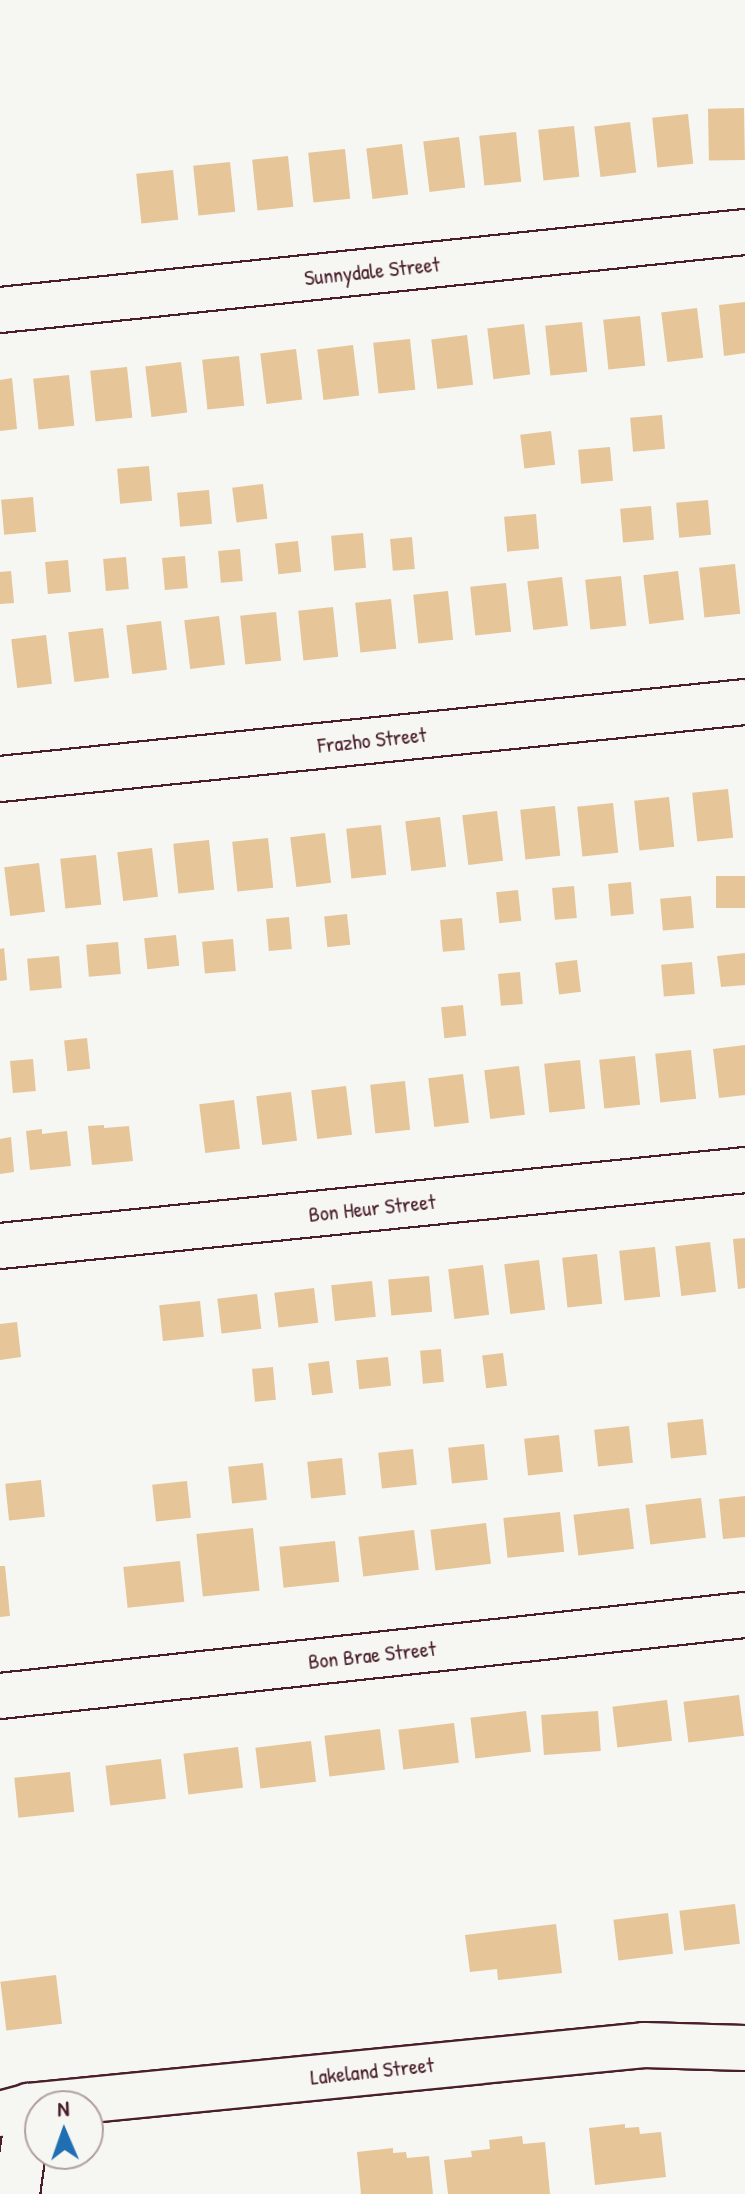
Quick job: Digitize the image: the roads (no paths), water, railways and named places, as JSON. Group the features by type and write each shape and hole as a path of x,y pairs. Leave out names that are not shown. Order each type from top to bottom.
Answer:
{"street":[{"name":"Sunnydale Street","path":"0,310 745,232"},
{"name":"Frazho Street","path":"0,779 745,702"},
{"name":"Bon Heur Street","path":"0,1246 745,1170"},
{"name":"Bon Brae Street","path":"0,1696 745,1615"},
{"name":"Lakeland Street","path":"15,2110 644,2045 712,2044 745,2048"},
{"path":"15,2110 17,2194"}]}
